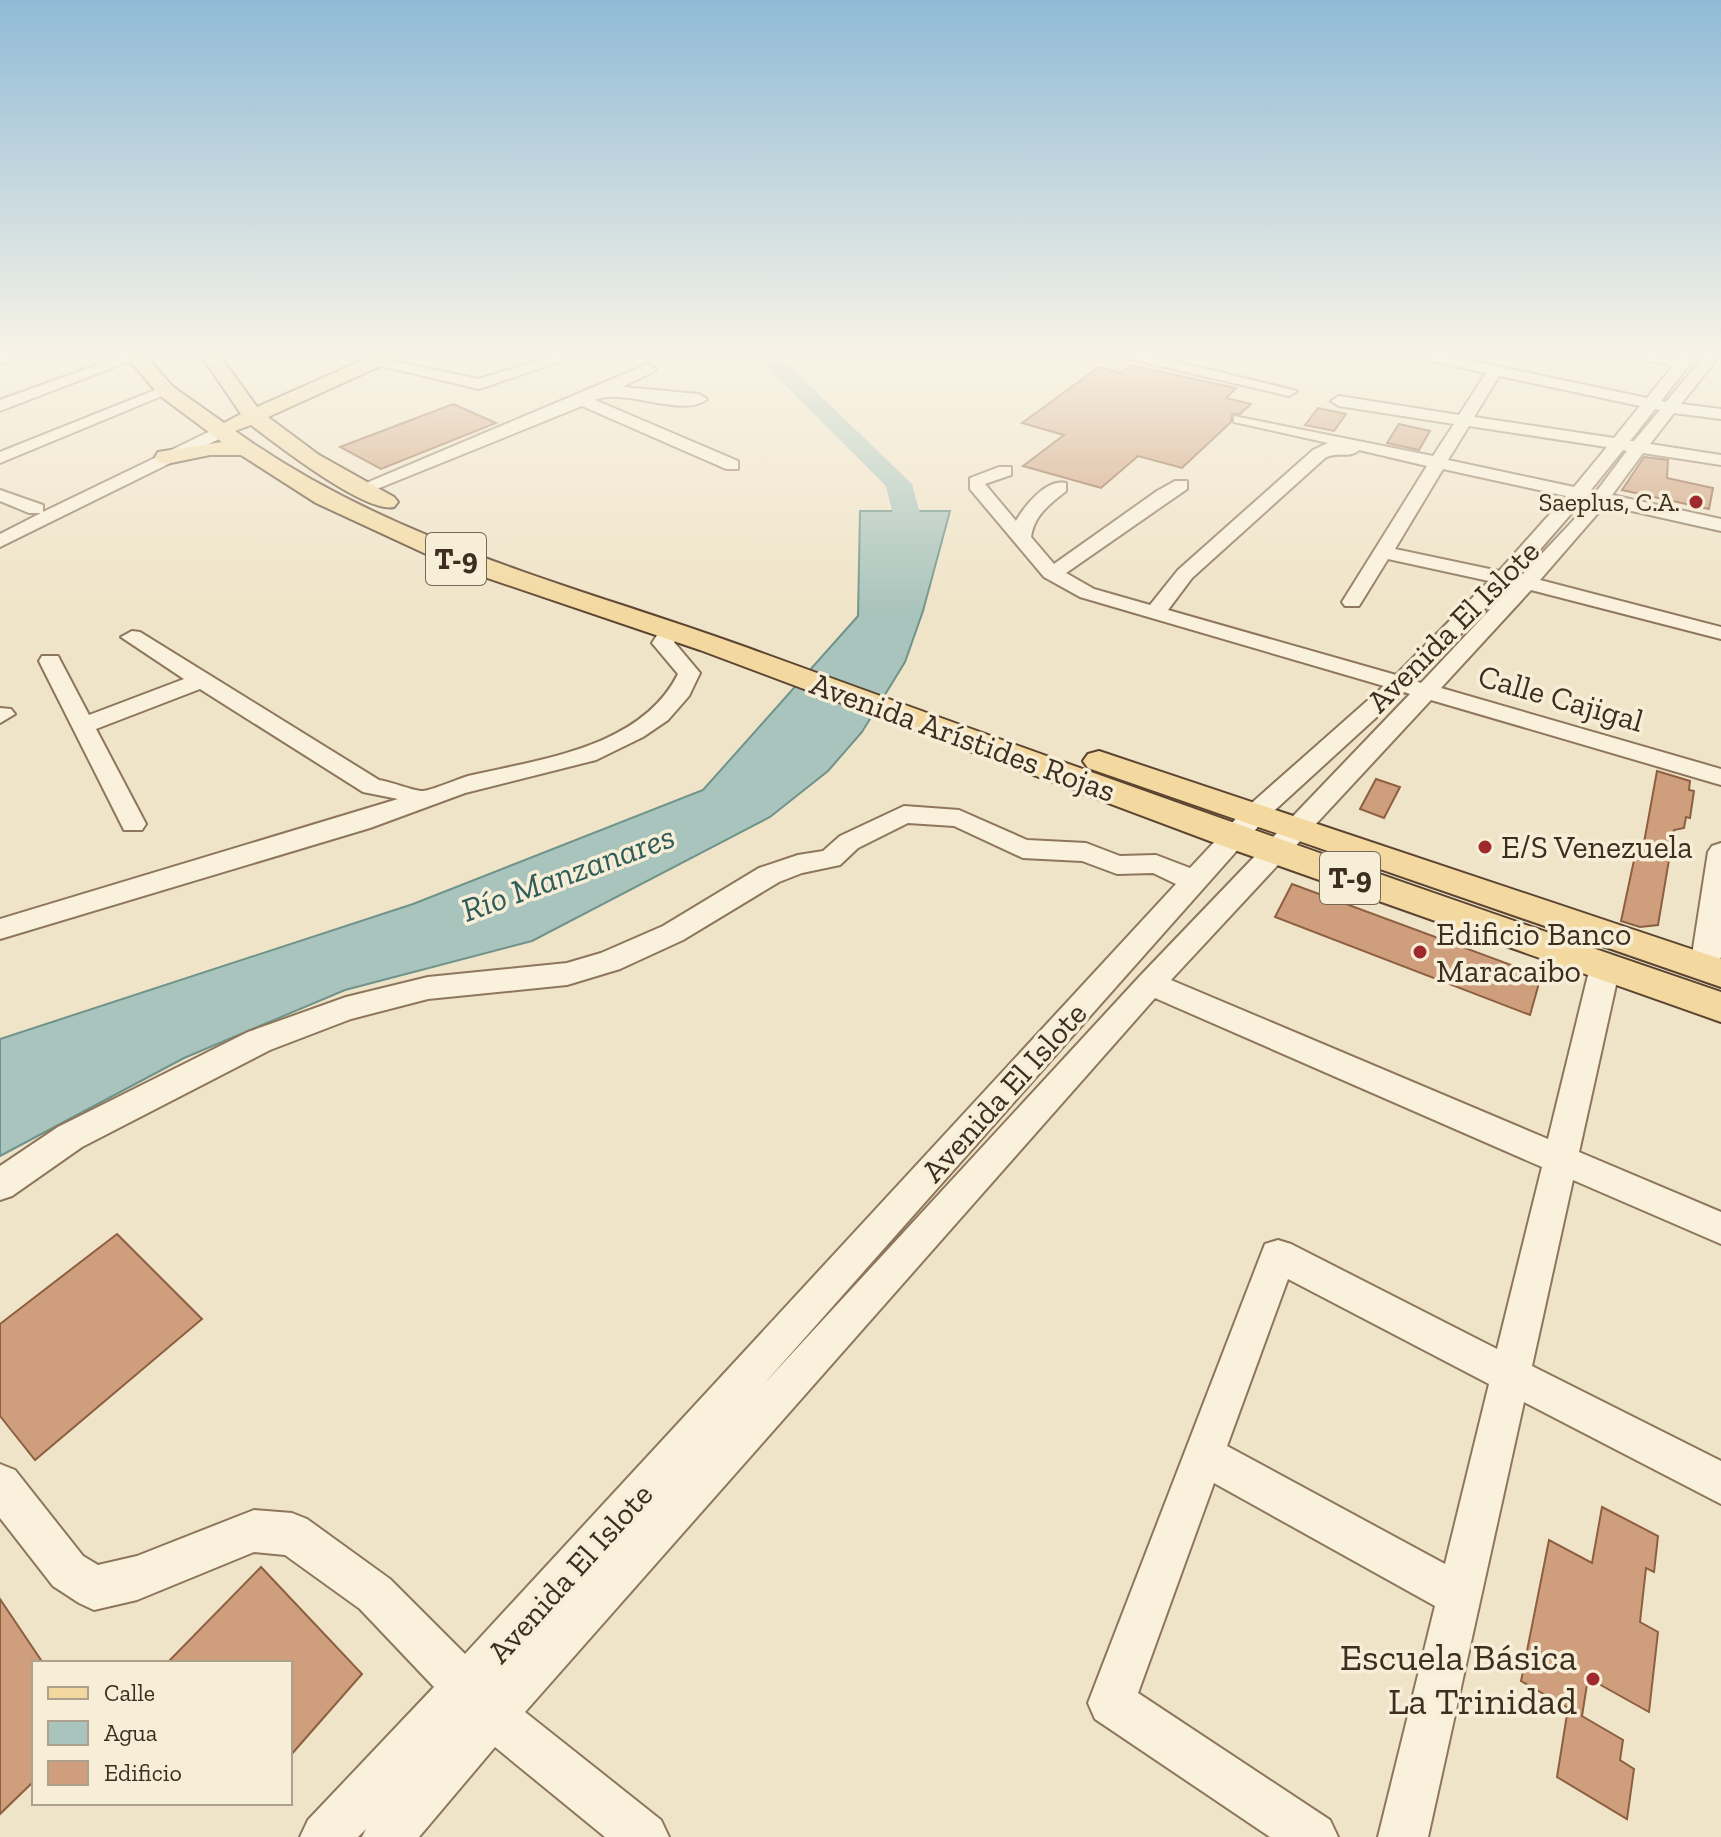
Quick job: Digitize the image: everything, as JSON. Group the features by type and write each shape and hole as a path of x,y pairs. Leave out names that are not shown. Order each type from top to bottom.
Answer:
{"main road":[{"name":"Avenida Arístides Rojas","path":"235,441 324,498 461,561 671,631 718,638"},
{"name":"Avenida Arístides Rojas","path":"284,441 361,489 435,527 522,562 718,638 1286,841 1605,967 1721,1007"},
{"path":"166,457 210,448 246,449"},
{"name":"Avenida Arístides Rojas","path":"1286,841 1713,970"}],"street":[{"path":"0,458 43,441"},
{"path":"0,527 187,441"},
{"path":"0,541 194,441"},
{"path":"361,489 481,441"},
{"path":"676,441 732,465"},
{"path":"1325,441 1721,525"},
{"path":"1352,602 1451,441"},
{"path":"1602,441 1721,460"},
{"name":"Avenida El Islote","path":"387,1837 479,1702 1195,881 1245,826 1398,683 1632,441"},
{"path":"1154,614 1185,574 1334,443"},
{"name":"Avenida El Islote","path":"325,1837 479,1702 1260,866 1426,693 1601,498 1629,445"},
{"name":"Calle Cajigal","path":"1005,471 979,478 976,485 1051,573 1087,593 1721,777"},
{"path":"1051,573 1081,560 1149,502 1181,485"},
{"path":"1021,540 1021,527 1028,514 1060,487"},
{"path":"0,495 36,509"},
{"path":"1383,552 1524,582 1721,633"},
{"path":"0,929 361,822 457,787 587,755 648,724 670,705 689,673 664,647 664,639 671,631"},
{"path":"132,637 372,786 406,793 417,801"},
{"path":"50,661 133,824"},
{"path":"83,726 202,680"},
{"path":"0,1185 70,1137 259,1041 346,1009 428,988 567,974 620,958 673,933 769,875 798,864 831,859 849,842 904,814 959,818 1023,849 1086,852 1117,865 1156,864 1195,881"},
{"path":"1713,970 1721,852"},
{"path":"1403,1837 1605,967"},
{"path":"1150,984 1721,1228"},
{"path":"1313,1837 1111,1703 1278,1256 1510,1372 1721,1483"},
{"path":"1205,1456 1460,1596"},
{"path":"0,1485 68,1571 94,1588 137,1578 254,1531 292,1534 375,1594 479,1702 644,1837"}],"water":[{"path":"860,511 950,511 923,611 905,662 862,732 828,771 770,817 532,941 345,990 184,1058 0,1156 0,1039 413,904 703,790 858,616"}],"building":[{"path":"356,441 452,441 381,469 340,447"},
{"path":"1056,441 1211,441 1182,468 1138,456 1101,488 1023,466"},
{"path":"1388,441 1424,441 1419,450 1387,443"},
{"path":"1644,457 1668,460 1667,478 1713,488 1709,509 1622,490"},
{"path":"1657,771 1690,781 1689,790 1694,791 1690,818 1686,817 1684,828 1674,830 1658,925 1640,927 1621,921 1637,846 1643,848"},
{"path":"1376,779 1400,787 1384,818 1360,809"},
{"name":"Edificio Banco Maracaibo","path":"1292,884 1541,976 1530,1015 1275,917"},
{"path":"117,1234 202,1319 35,1460 0,1416 0,1324"},
{"path":"1602,1507 1658,1536 1654,1572 1646,1568 1640,1622 1658,1632 1649,1712 1588,1678 1582,1716 1623,1740 1620,1760 1634,1769 1627,1819 1557,1777 1568,1708 1521,1681 1549,1540 1592,1563"},
{"path":"261,1567 362,1674 292,1754 292,1661 169,1661"},
{"path":"0,1599 42,1661 32,1661 32,1783 0,1814"}],"waterway":[{"name":"Río Manzanares","path":"854,441 899,484 914,543 908,566"}],"place":[{"name":"Saeplus, C.A.","path":"1696,502"},
{"name":"E/S Venezuela","path":"1485,847"},
{"name":"Edificio Banco Maracaibo","path":"1420,952"},
{"name":"Escuela Básica La Trinidad","path":"1593,1679"}]}
